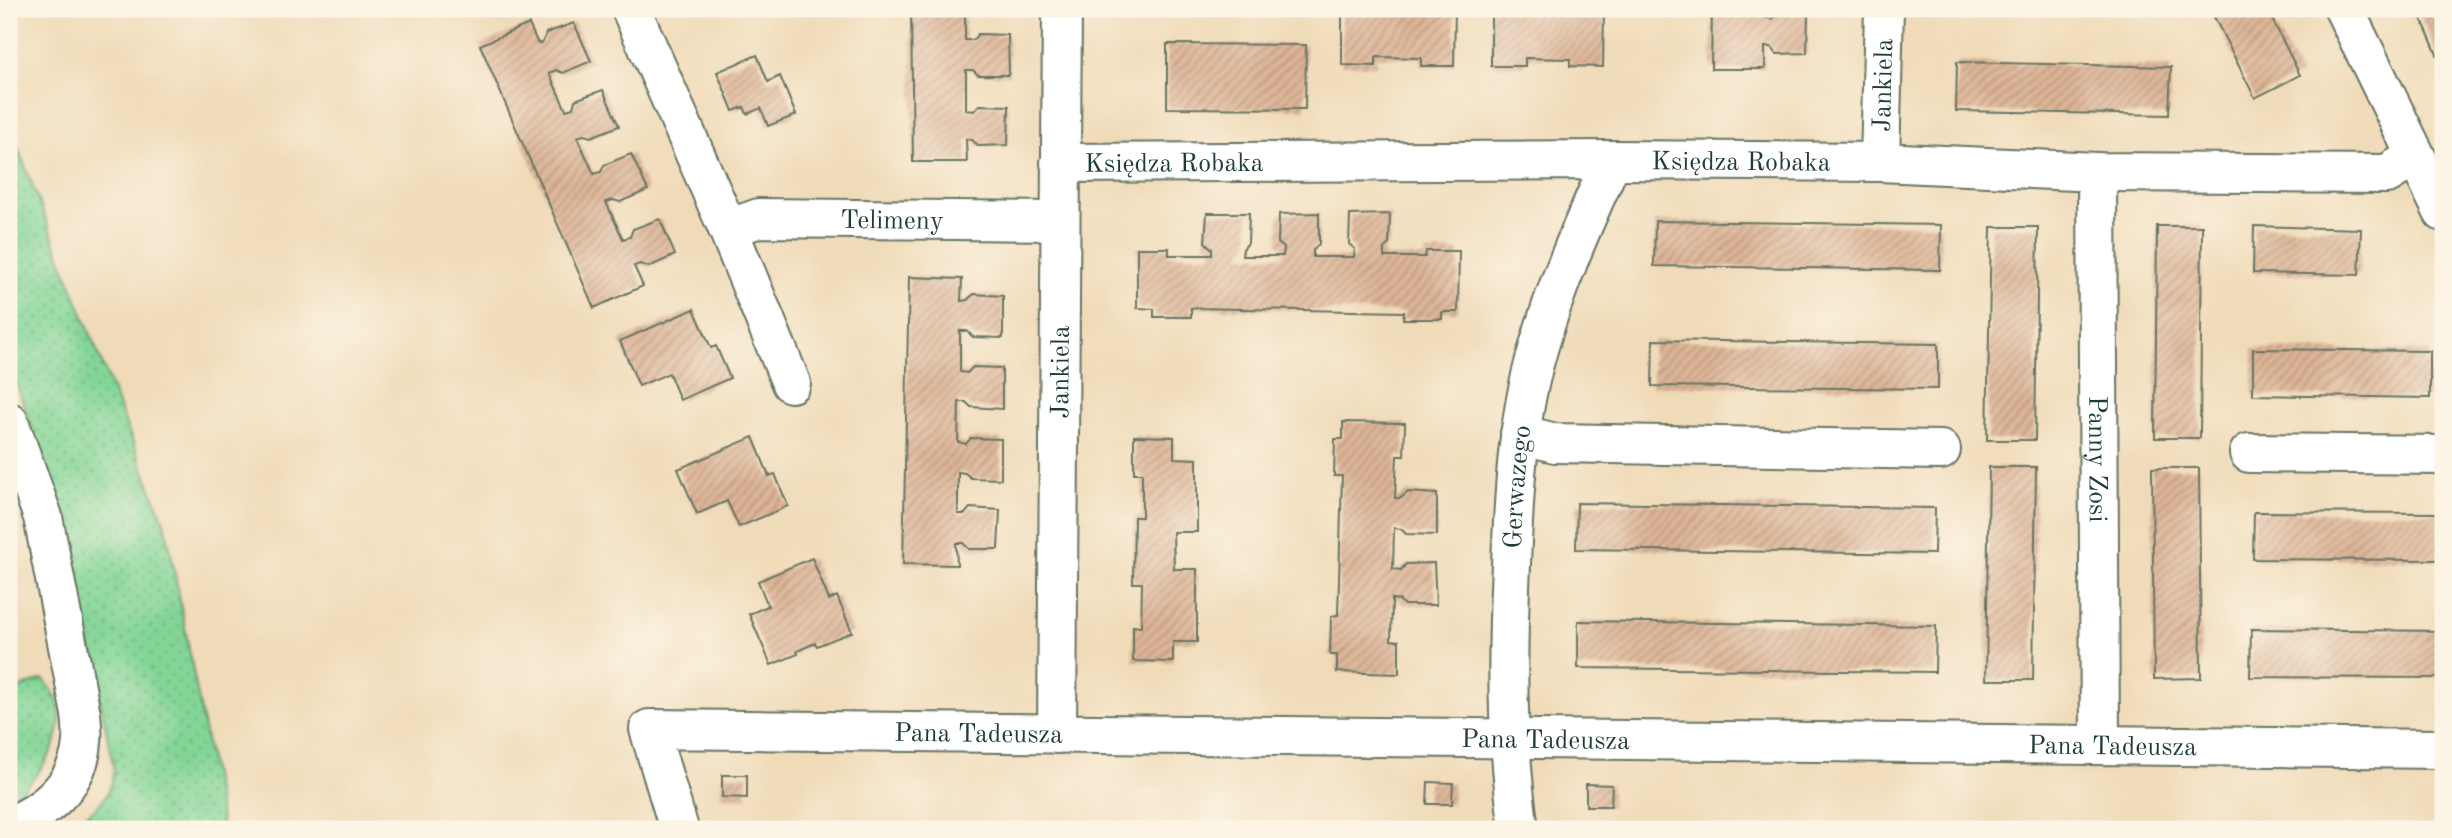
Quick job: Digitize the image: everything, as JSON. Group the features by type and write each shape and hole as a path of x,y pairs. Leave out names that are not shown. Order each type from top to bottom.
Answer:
{"street":[{"path":"631,9 728,229 791,383"},
{"name":"Jankiela","path":"1057,734 1062,9"},
{"name":"Jankiela","path":"1880,162 1884,9"},
{"path":"2344,9 2443,212"},
{"name":"Księdza Robaka","path":"1060,163 1612,160 1880,162 2097,172 2387,174 2416,157"},
{"name":"Gerwazego","path":"1519,829 1510,738 1508,630 1516,461 1537,351 1612,160"},
{"name":"Panny Zosi","path":"2097,172 2100,745"},
{"name":"Telimeny","path":"728,229 759,218 1059,221"},
{"path":"9,422 28,471 46,531 81,714 82,743 74,772 61,793 42,809 9,826"},
{"path":"1520,435 1556,443 1941,450"},
{"path":"2249,453 2443,455"},
{"name":"Pana Tadeusza","path":"679,829 649,729 2443,749"}],"green space":[{"path":"9,125 166,527 223,829 57,829 78,820 102,801 112,782 114,770 65,517 9,364"},
{"path":"43,679 54,694 59,711 59,728 46,761 35,776 9,801 9,692"}],"building":[{"path":"911,9 965,9 965,40 973,40 978,34 1008,35 1009,75 978,75 973,70 966,70 966,110 974,111 979,105 1009,106 1008,145 979,146 966,139 967,162 913,162"},
{"path":"1342,9 1455,9 1454,66 1421,66 1421,58 1376,57 1376,66 1342,65"},
{"path":"1491,9 1604,9 1603,67 1570,66 1570,59 1525,58 1525,66 1491,66"},
{"path":"1712,9 1766,9 1766,18 1773,19 1779,12 1808,14 1807,53 1777,54 1771,47 1765,47 1765,69 1711,69"},
{"path":"2210,9 2267,9 2300,75 2255,98"},
{"path":"2416,9 2443,9 2443,68 2423,22"},
{"path":"574,23 591,61 563,73 556,70 549,73 566,110 573,108 575,100 603,90 619,126 591,137 577,137 594,174 601,172 604,165 631,154 648,190 620,202 606,202 623,239 630,237 633,229 660,219 675,255 649,267 640,264 634,266 643,286 594,308 480,45 529,24 538,44 543,42 546,33"},
{"path":"1167,44 1306,45 1305,109 1167,108"},
{"path":"757,55 768,82 780,76 796,115 768,126 761,108 747,114 744,107 733,111 717,72"},
{"path":"1957,62 2171,67 2169,115 1956,111"},
{"path":"1207,213 1249,213 1248,243 1242,256 1283,256 1284,248 1278,243 1279,214 1319,213 1319,244 1313,250 1313,257 1354,257 1355,249 1349,244 1350,215 1390,214 1389,244 1384,249 1384,257 1425,257 1426,251 1459,251 1458,312 1442,312 1442,319 1403,319 1404,312 1191,308 1191,317 1154,317 1154,309 1137,308 1137,248 1169,248 1169,255 1212,255 1212,249 1205,242"},
{"path":"1655,221 1941,225 1940,270 1654,266"},
{"path":"2157,226 2202,226 2200,438 2155,438"},
{"path":"2254,226 2361,229 2359,275 2253,273"},
{"path":"1991,227 2038,227 2035,440 1987,440"},
{"path":"909,277 962,279 961,301 974,294 1003,296 1003,338 973,337 967,331 960,331 960,372 967,373 973,367 1002,368 1002,409 971,407 966,402 959,402 958,442 966,444 971,438 1001,439 1001,479 971,478 958,472 958,514 965,514 970,508 1000,510 998,549 969,549 963,543 956,543 957,565 903,564"},
{"path":"694,309 711,348 716,346 730,378 680,400 669,373 639,386 620,341"},
{"path":"1653,340 1938,344 1938,389 1652,386"},
{"path":"2253,349 2430,351 2430,398 2253,395"},
{"path":"1343,422 1405,423 1404,456 1397,456 1395,498 1401,498 1408,492 1437,494 1437,535 1406,534 1401,529 1394,528 1393,569 1401,570 1406,564 1434,563 1436,605 1404,605 1399,600 1392,599 1391,640 1399,641 1399,674 1337,672 1337,655 1330,655 1331,616 1338,615 1342,476 1334,476 1335,439 1343,439"},
{"path":"1134,436 1174,437 1174,458 1197,459 1197,532 1173,532 1174,569 1197,569 1197,642 1173,642 1173,662 1133,661 1133,626 1141,627 1142,583 1133,583 1134,517 1142,517 1142,473 1134,473"},
{"path":"753,437 769,476 775,474 788,506 739,527 727,501 697,514 678,469"},
{"path":"1989,467 2036,467 2033,680 1986,680"},
{"path":"2152,468 2199,468 2201,678 2154,679"},
{"path":"1577,503 1935,508 1934,554 1576,549"},
{"path":"2254,512 2443,513 2443,560 2253,559"},
{"path":"812,558 829,600 837,596 852,632 817,646 815,643 797,651 798,654 771,665 749,614 768,606 758,581"},
{"path":"1578,621 1936,626 1935,672 1578,668"},
{"path":"2251,629 2443,631 2443,678 2250,677"},
{"path":"722,775 747,775 747,798 722,797"},
{"path":"1428,782 1453,783 1452,804 1427,804"},
{"path":"1586,784 1612,785 1611,806 1586,806"}]}
